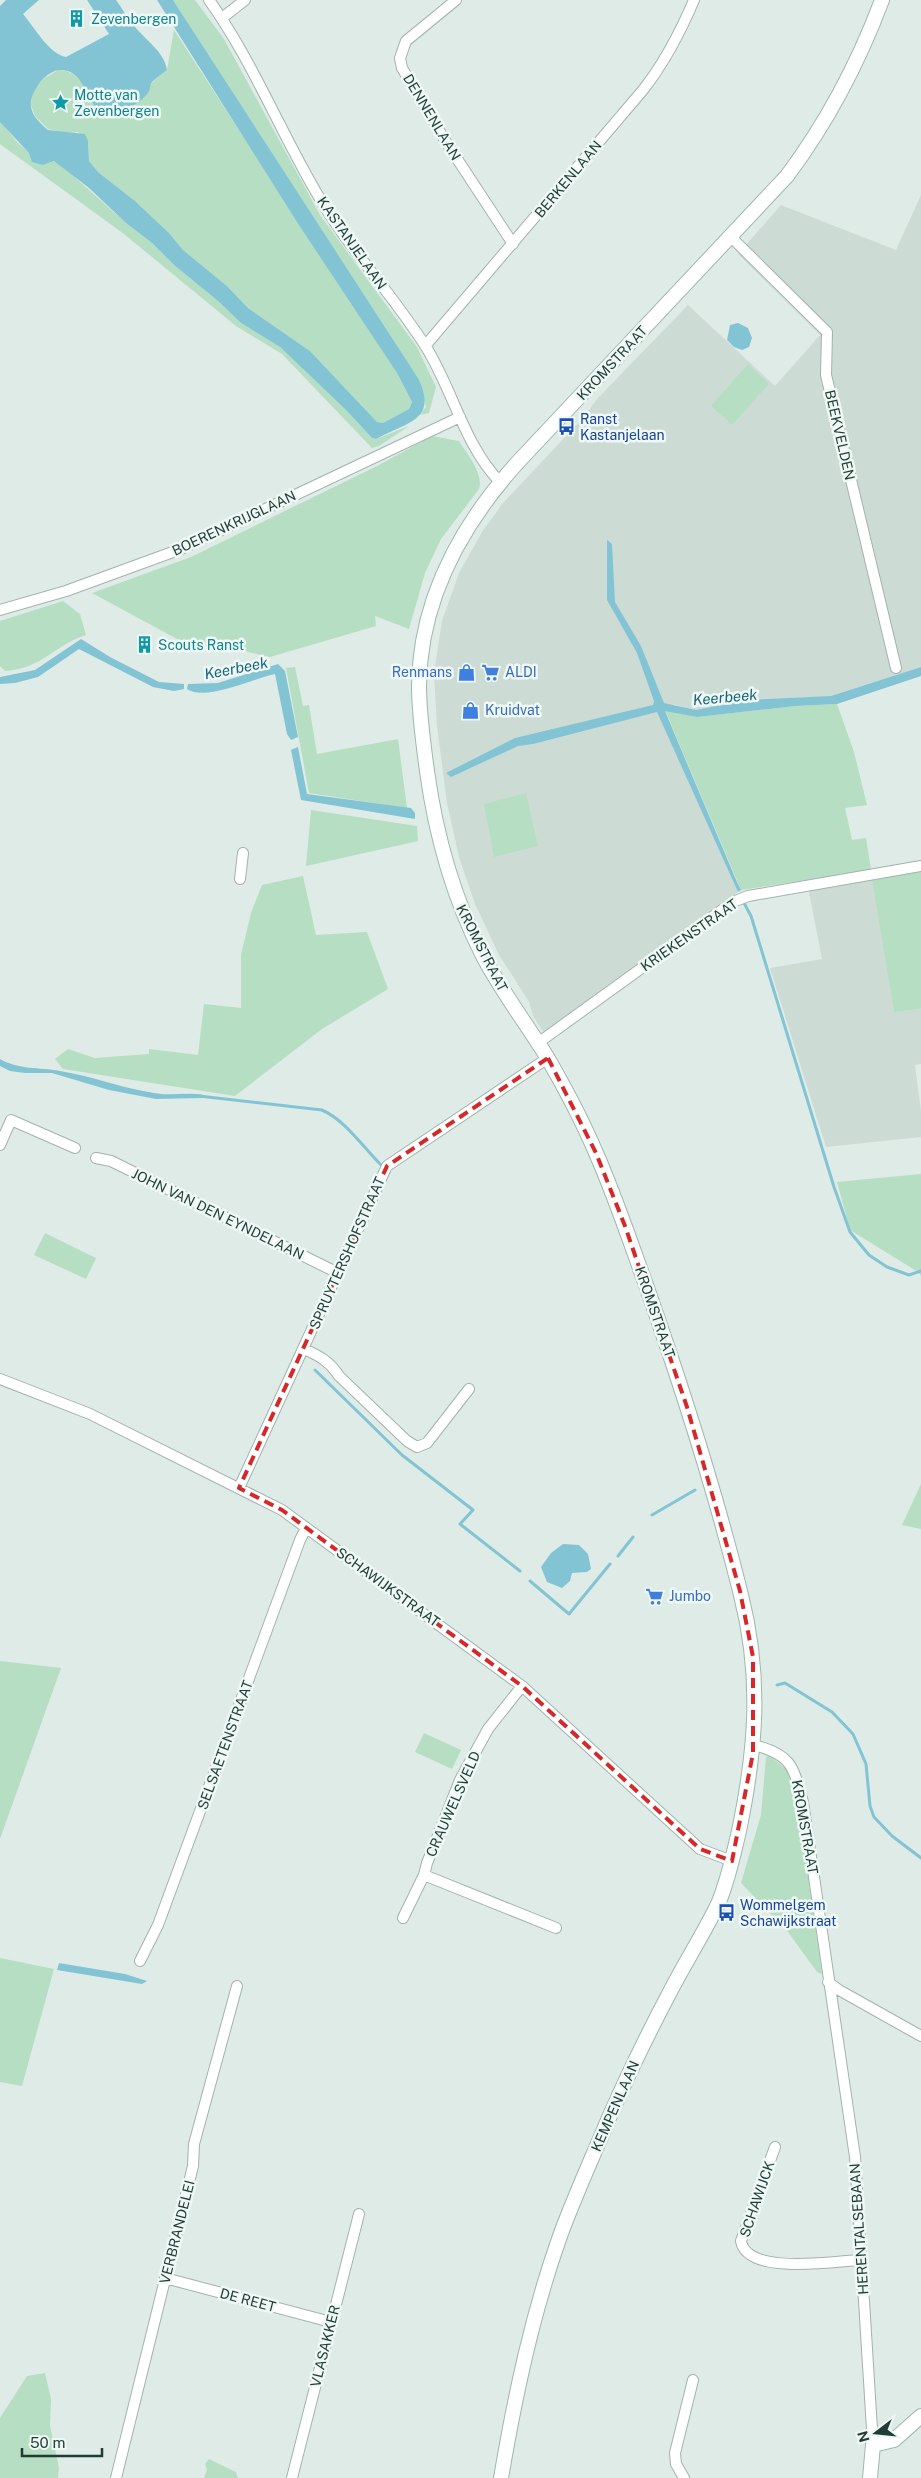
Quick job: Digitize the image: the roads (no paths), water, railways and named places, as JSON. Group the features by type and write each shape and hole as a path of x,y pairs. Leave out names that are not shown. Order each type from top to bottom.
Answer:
{"main road":[{"name":"KROMSTRAAT","path":"754,1745 754,1687 748,1628 709,1477 676,1370 615,1199 582,1122 548,1058 496,980 458,903 440,843 430,794 421,730 419,682 422,652 434,597 457,546 500,482 787,176 815,137 845,87 882,0"},
{"name":"KEMPENLAAN","path":"501,2478 531,2332 560,2236 599,2140 642,2046 717,1906 732,1861 749,1782 754,1745"},
{"path":"873,2445 894,2440 921,2416"},
{"name":"HERENTALSEBAAN","path":"870,2478 873,2445"}],"street":[{"name":"KASTANJELAAN","path":"209,0 222,18 316,193 425,346 444,379 460,417 491,472 500,482"},
{"path":"222,18 245,0"},
{"name":"DENNENLAAN","path":"456,0 406,41 400,58 402,68 446,142 513,244"},
{"name":"BERKENLAAN","path":"425,346 513,244 537,212 556,193 662,65 680,34 694,0"},
{"name":"BEEKVELDEN","path":"730,237 827,332 826,375 896,668"},
{"name":"BOERENKRIJGLAAN","path":"0,610 66,591 181,549 460,417"},
{"path":"240,879 243,853"},
{"name":"KRIEKENSTRAAT","path":"538,1043 733,902 748,896 921,866"},
{"name":"SPRUYTERSHOFSTRAAT","path":"239,1488 387,1166 548,1058"},
{"path":"0,1145 11,1120 75,1148"},
{"name":"JOHN VAN DEN EYNDELAAN","path":"96,1158 111,1162 338,1273"},
{"path":"304,1349 320,1356 331,1364 339,1376 407,1441 418,1447 427,1443 469,1389"},
{"name":"SCHAWIJKSTRAAT","path":"0,1379 90,1414 282,1510 522,1686 696,1845 706,1852 732,1861"},
{"name":"SELSAETENSTRAAT","path":"140,1961 158,1925 296,1549 306,1528"},
{"name":"CRAUWELSVELD","path":"403,1918 424,1876 427,1863 460,1780 488,1729 522,1686"},
{"name":"KROMSTRAAT","path":"754,1745 773,1750 786,1758 794,1768 805,1814 828,1982"},
{"name":"CRAUWELSVELD","path":"424,1876 556,1928"},
{"path":"828,1982 921,2036"},
{"name":"HERENTALSEBAAN","path":"828,1982 854,2157 873,2445"},
{"name":"VERBRANDELEI","path":"116,2478 193,2166 194,2144 237,1986"},
{"name":"SCHAWIJCK","path":"775,2147 741,2241 743,2249 749,2254 782,2265 861,2260"},
{"name":"VLASAKKER","path":"292,2478 359,2214"},
{"name":"DE REET","path":"166,2278 332,2322"},
{"path":"684,2478 676,2464 675,2453 693,2380"}],"water":[{"path":"6,0 39,0 23,14 48,46 66,57 109,34 87,0 116,0 136,29 162,56 167,70 152,82 149,92 142,100 129,108 116,112 105,112 97,108 77,77 70,72 55,71 41,81 33,95 31,107 36,118 48,130 85,134 88,141 89,161 98,172 135,201 169,233 183,250 227,286 248,308 310,351 377,422 383,423 409,409 412,402 397,373 297,222 157,0 173,0 418,378 425,403 422,412 416,418 408,424 376,439 372,438 346,410 280,347 241,323 218,301 174,265 152,243 126,223 89,188 54,161 43,165 32,162 29,153 0,122 0,6"},
{"path":"738,323 748,328 752,338 749,347 742,350 734,347 727,340 730,325"},
{"path":"607,540 612,544 615,602 641,646 664,703 696,710 747,700 831,696 921,667 921,676 837,704 796,706 697,717 665,711 741,890 738,892 657,712 533,744 518,746 451,777 446,773 515,738 653,705 654,701 637,653 607,600"},
{"path":"81,639 110,657 159,682 184,684 184,689 174,691 153,687 79,649 38,677 15,683 0,684 0,677 35,670"},
{"path":"278,664 285,671 298,737 291,740 287,734 275,674 218,691 206,693 187,689 188,684 218,683"},
{"path":"298,747 307,794 411,808 415,813 415,819 301,800 291,750"},
{"path":"0,1059 14,1065 72,1073 142,1091 160,1094 197,1094 203,1095 203,1098 156,1099 109,1090 52,1073 10,1071 0,1066"},
{"path":"563,1544 579,1545 588,1554 591,1569 587,1572 572,1573 570,1581 562,1588 547,1582 541,1567 551,1553"},
{"path":"59,1963 125,1974 147,1981 142,1984 57,1970"}],"waterway":[{"path":"744,903 751,916 834,1187 850,1232 869,1255 887,1267 909,1275 921,1271"},
{"path":"199,1096 322,1110 346,1127 381,1165"},
{"path":"315,1370 402,1455 473,1510 460,1524 520,1571"},
{"path":"652,1515 695,1490"},
{"path":"618,1556 633,1537"},
{"path":"530,1581 569,1614 610,1564"},
{"path":"777,1685 785,1683 832,1712 853,1734 866,1764 870,1806 874,1817 892,1836 921,1858"}],"place":[{"name":"Zevenbergen","path":"77,19"},
{"name":"Motte van Zevenbergen","path":"60,103"},
{"name":"Ranst Kastanjelaan","path":"566,427"},
{"name":"Scouts Ranst","path":"144,645"},
{"name":"Renmans","path":"466,672"},
{"name":"ALDI","path":"491,672"},
{"name":"Kruidvat","path":"471,710"},
{"name":"Jumbo","path":"655,1596"},
{"name":"Wommelgem Schawijkstraat","path":"726,1913"}],"water label":[{"name":"Keerbeek","path":"236,668"},
{"name":"Keerbeek","path":"725,697"}]}
